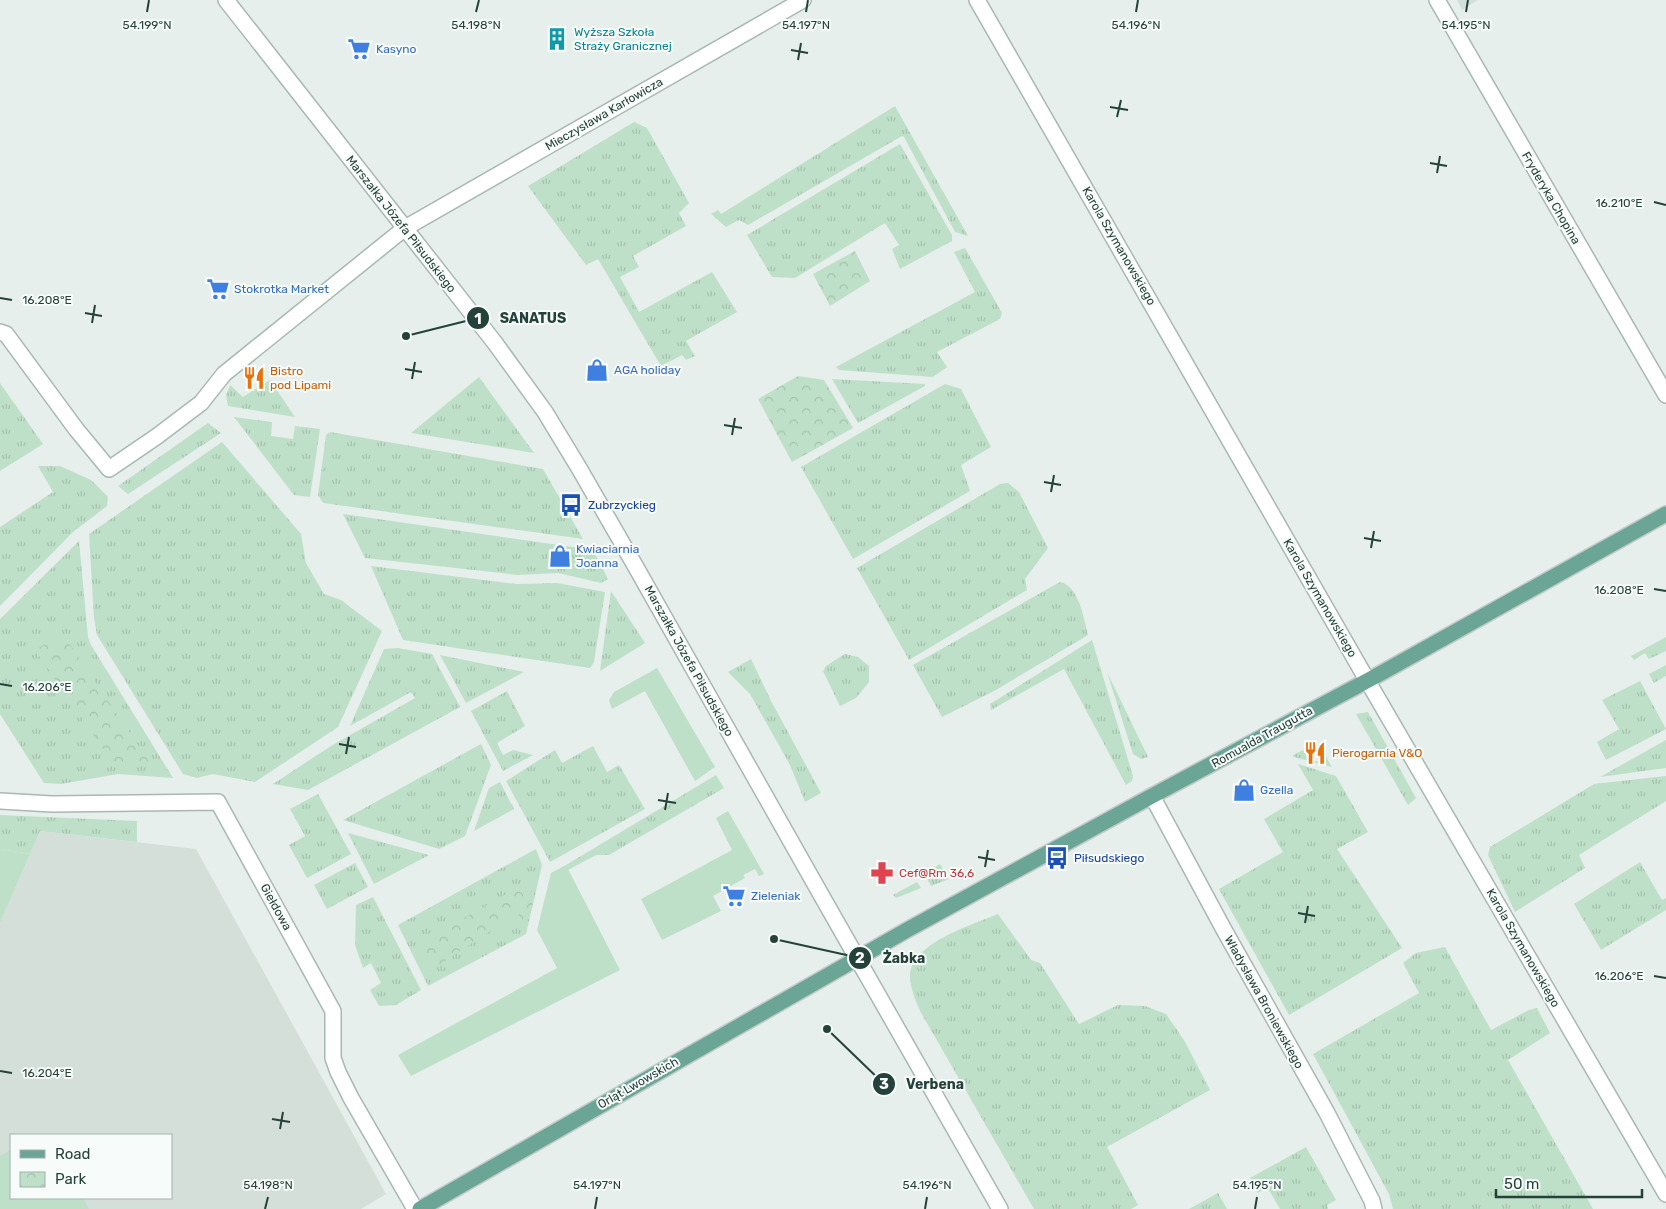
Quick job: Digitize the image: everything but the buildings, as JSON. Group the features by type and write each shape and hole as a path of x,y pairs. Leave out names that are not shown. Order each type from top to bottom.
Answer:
{"main road":[{"name":"Romualda Traugutta","path":"857,959 1666,514"},
{"name":"Orląt Lwowskich","path":"420,1209 857,959"}],"street":[{"name":"Marszałka Józefa Piłsudskiego","path":"226,0 514,369 567,447 1000,1209"},
{"name":"Mieczysława Karłowicza","path":"0,332 6,334 109,469 201,403 224,374 405,228 804,0"},
{"name":"Karola Szymanowskiego","path":"977,0 1367,680 1666,1194"},
{"name":"Fryderyka Chopina","path":"1437,0 1666,395"},
{"name":"Władysława Broniewskiego","path":"1152,796 1327,1114 1372,1200 1374,1209"},
{"name":"Giełdowa","path":"0,801 52,804 218,802 333,1011 333,1058 338,1072 415,1209"}],"shaded area":[{"path":"1457,0 1478,0 1462,10"},
{"path":"40,831 196,849 386,1194 361,1209 0,1209 0,923"}],"green space":[{"path":"895,106 968,236 955,232 902,136 748,225 739,220 726,227 711,214 718,210 721,214"},
{"path":"634,122 647,128 689,203 679,213 686,226 633,256 639,267 620,277 639,312 712,272 737,312 686,341 695,356 686,360 682,355 661,366 598,259 586,265 528,186"},
{"path":"900,144 952,235 952,241 900,269 892,249 899,245 885,223 795,278 772,277 747,235"},
{"path":"965,248 1002,313 1000,319 937,352 947,367 933,377 839,370 836,367 975,292 954,252"},
{"path":"855,251 870,281 830,306 813,274"},
{"path":"798,376 824,380 853,428 792,462 758,399"},
{"path":"479,377 534,453 411,433"},
{"path":"832,379 925,384 925,386 858,423"},
{"path":"270,380 295,417 228,406 226,395 230,385 243,397"},
{"path":"0,383 43,444 0,471"},
{"path":"945,384 961,389 991,447 961,465 970,491 853,559 801,467"},
{"path":"234,417 272,422 271,436 293,439 295,426 320,429 310,497 294,495"},
{"path":"208,423 221,433 128,494 118,486"},
{"path":"330,432 543,469 583,539 323,503 318,495 326,435"},
{"path":"222,442 301,534 306,563 324,594 341,600 382,631 338,727 255,782 213,774 197,778 183,774 97,635 94,618 89,534"},
{"path":"38,466 60,466 91,480 108,497 107,506 73,532 0,606 0,527 53,492"},
{"path":"1008,483 1019,492 1048,548 1025,579 1027,590 909,660 857,568 1000,484"},
{"path":"343,514 593,550 608,579 601,583 558,573 518,575 365,558"},
{"path":"79,541 88,637 91,645 173,778 118,774 61,784 44,783 0,714 0,619"},
{"path":"371,566 517,584 557,583 605,592 594,662 590,668 403,640"},
{"path":"1060,582 1072,590 1076,596 1088,635 996,690 942,717 913,665"},
{"path":"611,591 645,643 600,671"},
{"path":"1666,637 1666,651 1649,659 1645,653 1634,660 1631,656"},
{"path":"55,638 69,643 150,763 112,762 35,650"},
{"path":"1092,640 1133,776 1132,781 1126,785 1064,669 991,710 990,704"},
{"path":"398,648 432,654 460,707 308,790 273,784 331,746 415,698 411,692 350,726 384,649"},
{"path":"845,654 858,657 869,666 869,682 856,698 840,706 823,671 826,666"},
{"path":"440,655 524,672 466,703"},
{"path":"751,659 771,701 821,793 805,802 790,765 750,694 728,672"},
{"path":"1666,665 1666,676 1654,683 1649,674"},
{"path":"657,668 715,767 695,781 645,691 612,709 609,700 614,692"},
{"path":"1107,672 1148,757 1141,759 1133,754"},
{"path":"1640,681 1666,729 1606,760 1597,742 1619,729 1602,700"},
{"path":"507,691 525,726 497,743 503,755 513,750 533,755 503,771 471,711"},
{"path":"1368,712 1416,798 1408,805 1356,714"},
{"path":"1666,740 1666,768 1600,777"},
{"path":"481,744 491,765 465,836 439,849 343,820"},
{"path":"593,746 607,772 619,765 645,809 550,862 506,781 555,750 562,763"},
{"path":"1303,750 1309,760 1326,763 1322,750 1332,767 1294,757 1293,755"},
{"path":"1298,764 1336,776 1368,832 1337,849 1402,948 1289,1015 1219,889 1283,852 1264,819 1313,790"},
{"path":"716,775 724,788 609,855 596,855 568,870 566,865"},
{"path":"1666,776 1666,801 1579,855 1585,868 1515,912 1488,855 1490,847 1594,784"},
{"path":"500,782 514,809 474,831 489,788"},
{"path":"318,794 351,854 307,878 289,845 305,836 290,809"},
{"path":"728,811 764,874 759,876 755,869 743,875 745,878 713,896 721,911 662,940 641,899 732,850 716,818"},
{"path":"0,815 137,821 137,842 40,831 30,854 0,849"},
{"path":"348,833 429,855 374,884"},
{"path":"0,849 30,854 0,923"},
{"path":"536,849 542,865 526,934 428,986 398,925"},
{"path":"1640,862 1662,900 1666,898 1666,910 1601,950 1574,904"},
{"path":"355,863 368,887 327,909 314,885"},
{"path":"940,864 949,879 931,886 924,873"},
{"path":"566,865 620,970 411,1076 398,1055 557,968 537,930 551,873"},
{"path":"917,882 921,888 896,898 893,895"},
{"path":"524,884 535,896 529,919 524,921 517,913 430,971 420,954 427,950 423,941"},
{"path":"373,897 421,990 396,1005 379,1006 370,990 381,983 371,963 363,968 355,945 356,905"},
{"path":"998,914 1031,960 1040,963 1079,1024 1118,1005 1145,1006 1166,1014 1184,1040 1210,1090 1107,1147 1138,1205 1131,1209 1034,1209 920,1011 912,990 910,977 913,965 920,954 944,937"},
{"path":"1445,947 1491,1030 1529,1010 1537,1008 1550,1033 1508,1060 1593,1209 1393,1209 1389,1194 1313,1054 1419,993 1403,963 1416,953"},
{"path":"1306,1147 1336,1200 1327,1205 1328,1209 1280,1209 1267,1187 1258,1193 1250,1178"},
{"path":"10,1151 10,1199 84,1199 89,1209 0,1209 0,1156"},
{"path":"1218,1193 1227,1209 1189,1209"}],"place":[{"name":"Wyższa Szkoła Straży Granicznej","path":"557,39"},
{"name":"Kasyno","path":"359,49"},
{"name":"Stokrotka Market","path":"218,289"},
{"name":"SANATUS","path":"406,336"},
{"name":"AGA holiday","path":"597,370"},
{"name":"Bistro pod Lipami","path":"254,378"},
{"name":"Zubrzyckieg","path":"571,505"},
{"name":"Kwiaciarnia Joanna","path":"560,556"},
{"name":"Pierogarnia V&O","path":"1315,753"},
{"name":"Gzella","path":"1244,790"},
{"name":"Piłsudskiego","path":"1057,858"},
{"name":"Cef@Rm 36,6","path":"882,873"},
{"name":"Zieleniak","path":"734,896"},
{"name":"Żabka","path":"774,939"},
{"name":"Verbena","path":"827,1029"}]}
